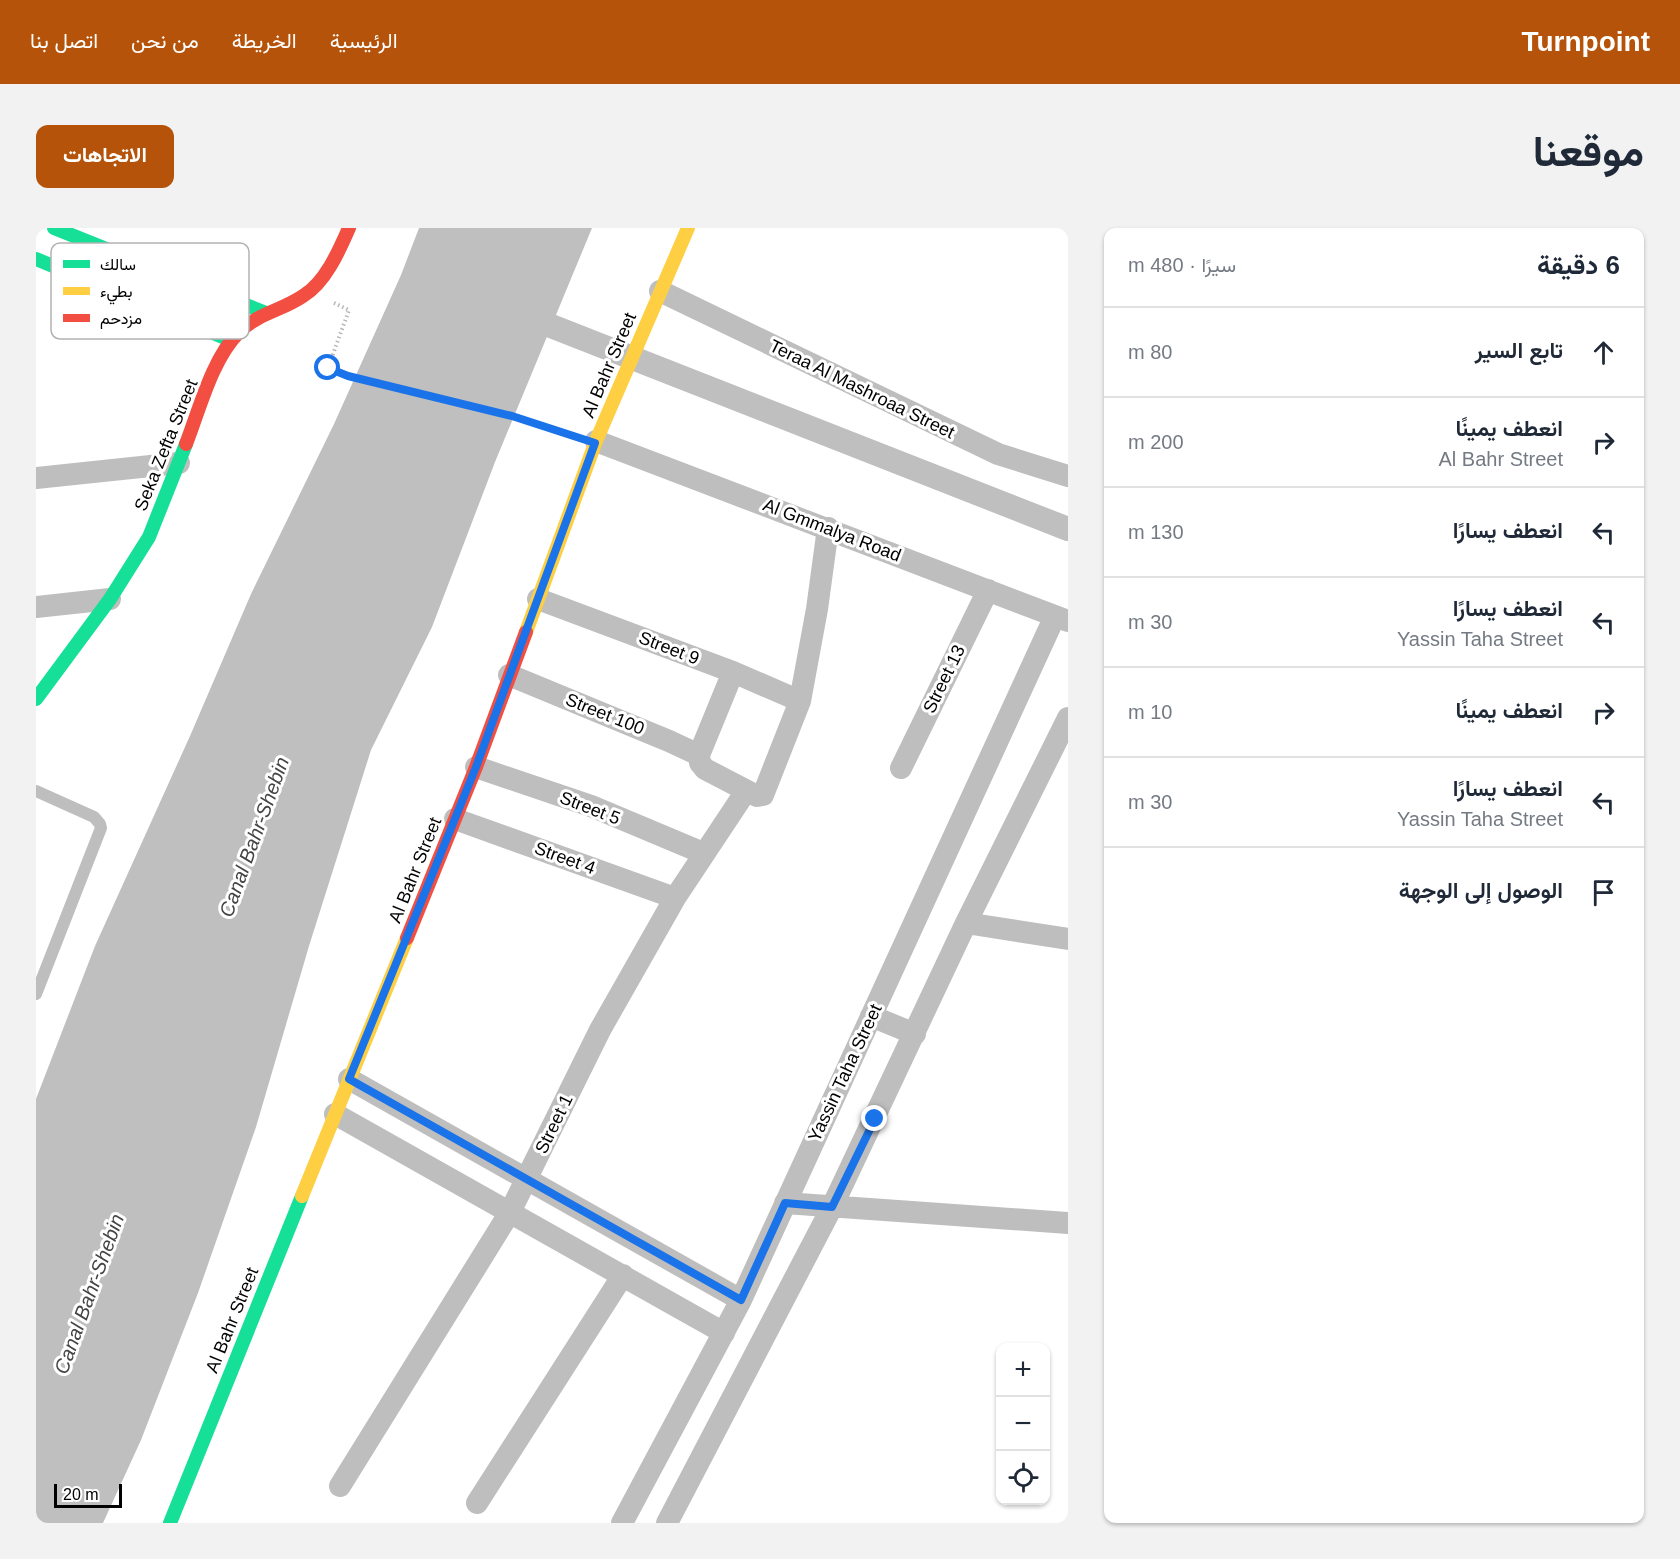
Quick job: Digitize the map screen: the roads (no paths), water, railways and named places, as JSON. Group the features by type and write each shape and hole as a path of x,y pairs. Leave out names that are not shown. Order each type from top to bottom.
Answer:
{"street":[{"path":"54,228 92,243"},
{"name":"Seka Zefta Street","path":"249,324 309,293 328,267 349,228"},
{"name":"Al Bahr Street","path":"170,1523 476,767 595,442 688,228"},
{"path":"36,259 51,265"},
{"name":"Teraa Al Mashroaa Street","path":"660,291 998,454 1068,476"},
{"path":"249,306 267,313"},
{"name":"Seka Zefta Street","path":"36,699 110,599 148,537 220,358 230,340"},
{"name":"Al Gmmalya Road","path":"595,442 828,528 1063,619"},
{"path":"36,478 179,462"},
{"path":"733,672 699,755 700,763 705,769 746,791 757,796 764,795 800,701 817,609 828,528"},
{"name":"Street 13","path":"901,768 988,590"},
{"path":"36,607 110,599"},
{"name":"Street 9","path":"538,599 733,672 800,701"},
{"name":"Yassin Taha Street","path":"622,1523 741,1300 871,1016 1063,619"},
{"name":"Street 100","path":"510,675 699,755"},
{"path":"667,1523 832,1207 966,923 1068,718"},
{"name":"Street 5","path":"476,767 591,806 703,854"},
{"name":"Street 1","path":"340,1486 511,1208 600,1030 675,897 746,791"},
{"name":"Street 4","path":"455,819 675,897"},
{"path":"966,923 1068,939"},
{"path":"871,1016 915,1034"},
{"path":"349,1079 526,1181 741,1300"},
{"path":"335,1114 511,1208 724,1333"},
{"path":"785,1203 1068,1223"},
{"path":"477,1503 623,1275"}],"lane":[{"path":"36,791 94,817 101,828 36,994"}],"water":[{"name":"Canal Bahr-Shebin","path":"419,228 592,228 495,462 432,627 371,750 309,946 256,1127 198,1293 141,1440 103,1523 36,1523 36,1099 95,946 251,594 334,424 401,275"}],"waterway":[{"path":"523,315 1068,529"}]}
